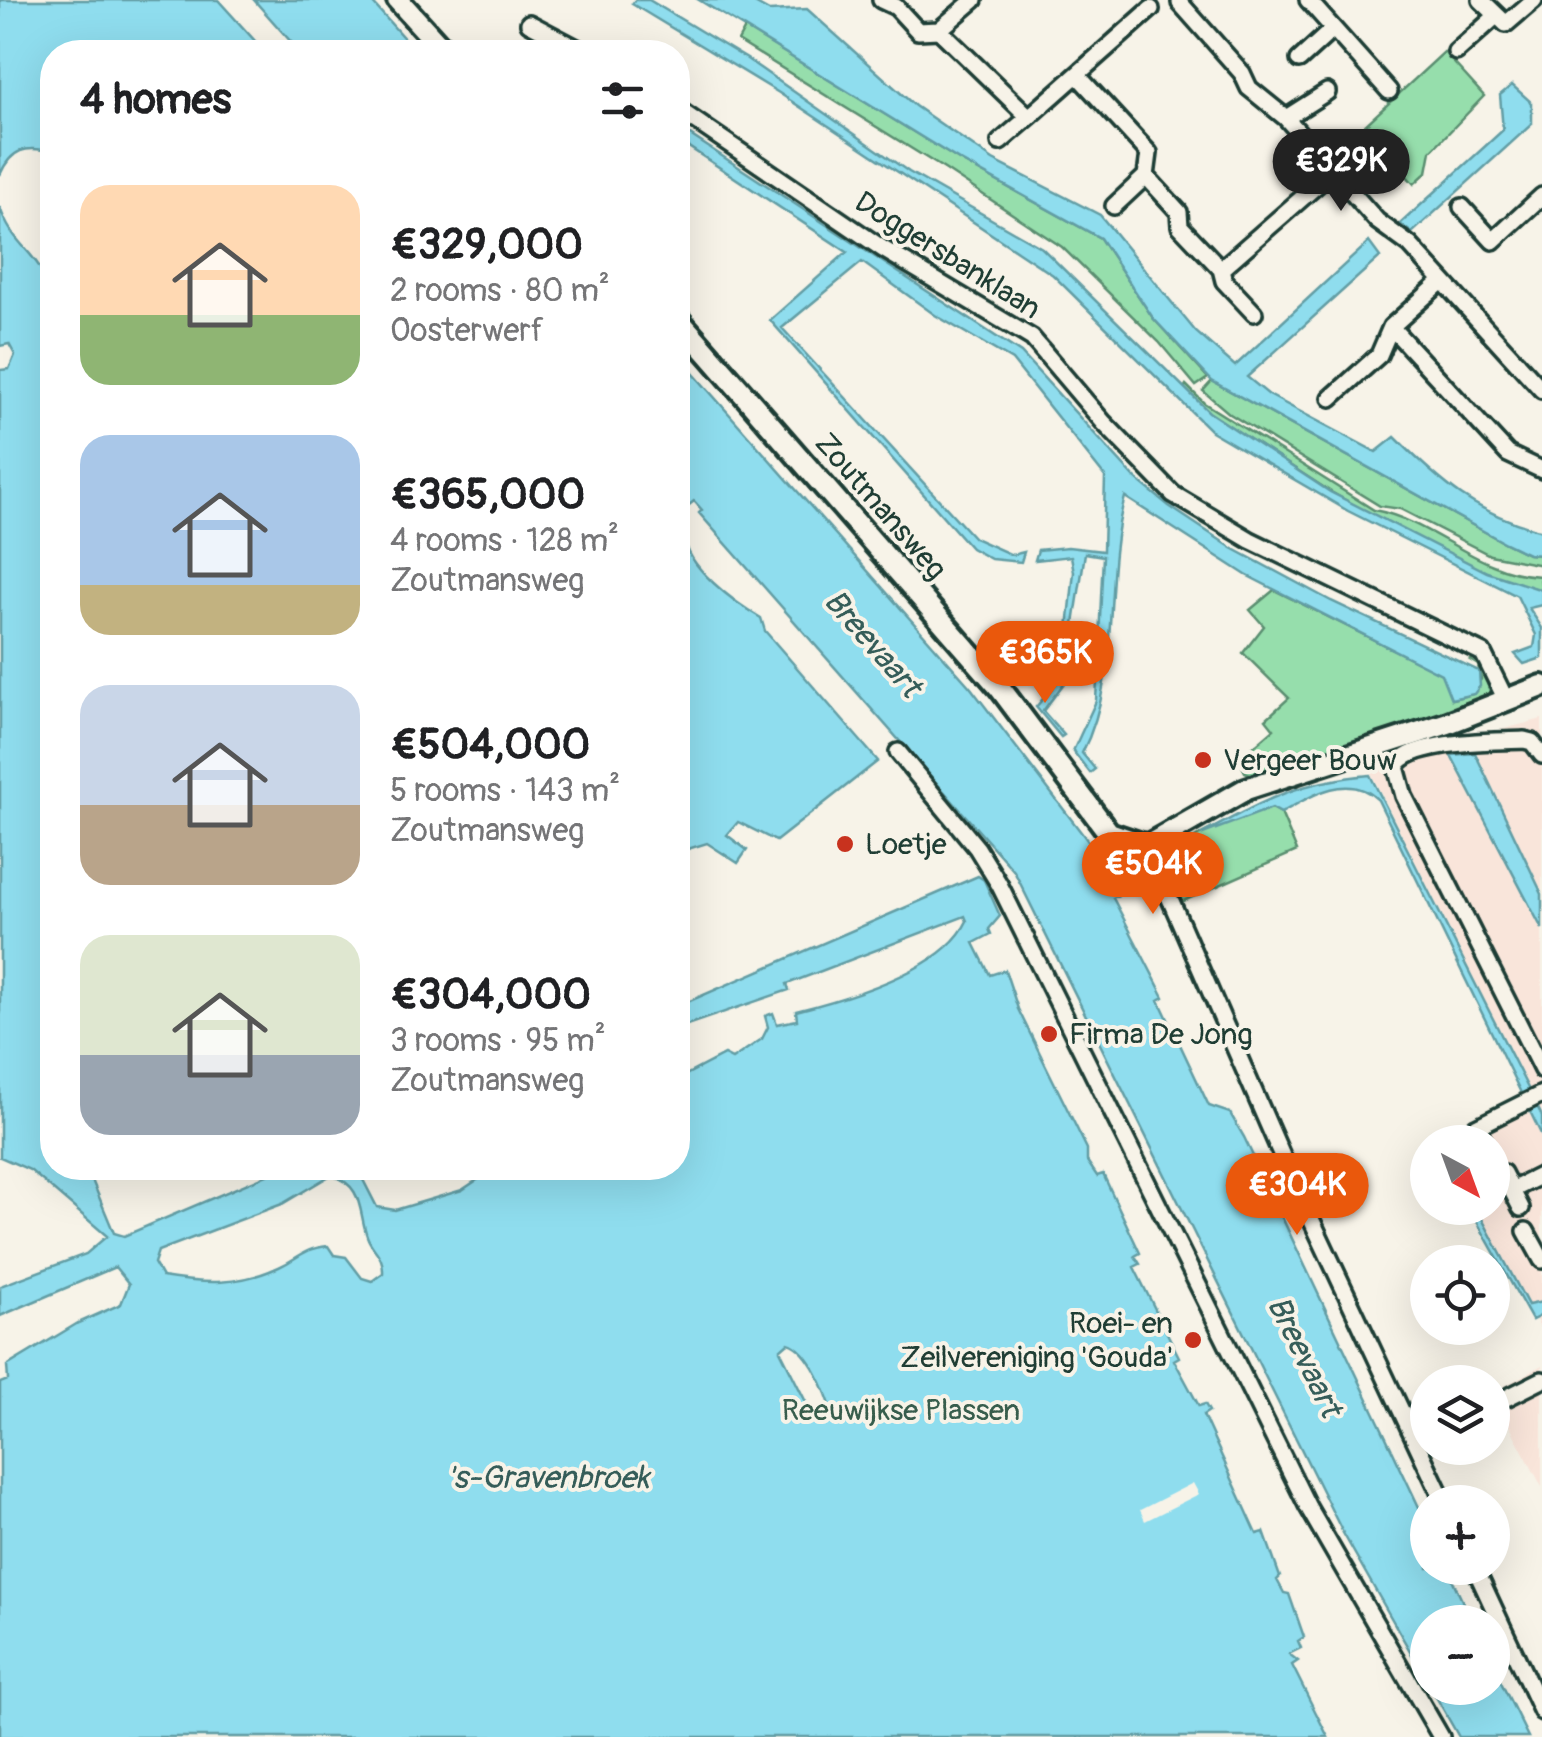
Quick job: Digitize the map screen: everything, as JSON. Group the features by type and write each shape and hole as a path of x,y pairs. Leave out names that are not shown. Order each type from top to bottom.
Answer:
{"main road":[{"path":"398,0 434,40"},
{"name":"Zoutmansweg","path":"690,333 1000,688 1020,726 1052,754 1109,833 1147,846"},
{"path":"1147,846 1246,789 1542,686"}],"street":[{"path":"881,0 896,6 918,31 939,30 974,0"},
{"path":"1308,0 1389,91"},
{"path":"1481,0 1501,20"},
{"path":"1456,52 1534,0"},
{"path":"1000,142 1079,76 1147,4 1182,2 1242,72 1249,88 1286,118 1376,221 1410,245 1542,390"},
{"path":"529,23 561,40"},
{"path":"1298,60 1333,29"},
{"path":"939,30 1029,118"},
{"path":"1079,76 1149,154 1146,176 1114,206"},
{"path":"1286,118 1327,92"},
{"name":"Doggersbanklaan","path":"690,118 883,249 1032,338 1104,424 1174,494 1250,540 1483,653 1506,700"},
{"path":"1221,270 1332,171"},
{"path":"1146,176 1178,212 1180,226 1254,313"},
{"path":"1462,207 1494,240 1542,196"},
{"path":"1331,398 1379,355 1392,327 1442,281"},
{"path":"1392,327 1508,454 1541,467"},
{"path":"1542,754 1532,742 1524,740 1432,746 1408,753 1396,767 1404,796 1542,1070"},
{"path":"898,752 977,848 1308,1506 1441,1737"},
{"path":"1147,846 1289,1172 1410,1418"},
{"path":"1480,1125 1533,1099"},
{"path":"1512,1190 1542,1175"},
{"path":"1510,1186 1521,1208"},
{"path":"1526,1231 1542,1260"},
{"path":"1510,1396 1542,1380"},
{"path":"1483,1585 1542,1712"}],"shaded area":[{"path":"1542,719 1542,1331 1510,1271 1510,1245 1496,1245 1485,1225 1510,1225 1510,1125 1473,1125 1532,1096 1367,765"},
{"path":"1542,1365 1542,1487 1510,1427 1510,1383"}],"green space":[{"path":"745,28 959,160 1100,238 1153,318 1208,378 1196,386 1159,342 1062,247 738,41"},
{"path":"1444,52 1484,96 1431,151 1427,172 1414,184 1363,127"},
{"path":"1212,381 1505,543 1528,554 1542,555 1542,565 1490,555 1400,509 1380,506 1230,414 1203,391"},
{"path":"1186,385 1204,403 1374,510 1416,525 1496,566 1540,576 1542,590 1527,586 1512,593 1331,492 1191,401 1183,390"},
{"path":"1274,590 1442,674 1452,699 1473,694 1481,679 1478,665 1470,660 1475,657 1480,660 1490,692 1480,701 1255,776 1245,772 1239,759 1274,729 1266,719 1289,698 1243,653 1264,626 1250,610"},
{"path":"1272,808 1281,813 1297,851 1179,903 1170,873 1172,860 1181,849 1210,830"}],"water":[{"path":"0,0 218,0 254,40 40,40 40,150 14,154 0,175"},
{"path":"254,0 370,0 405,40 289,40"},
{"path":"635,0 649,0 747,59 909,172 1042,248 1209,412 1330,492 1487,572 1542,590 1542,605 1529,608 1542,628 1542,658 1524,664 1515,654 1534,647 1536,635 1517,596 1348,511 1211,431 1053,275 779,93 632,4"},
{"path":"699,0 749,0 769,11 807,9 915,106 993,160 1100,215 1196,332 1235,366 1369,242 1380,257 1247,377 1269,395 1376,452 1395,437 1461,495 1498,516 1542,531 1542,555 1528,554 1505,543 1212,381 1153,318 1100,238 959,160"},
{"path":"1512,85 1532,103 1532,124 1412,233 1400,224 1503,130 1500,95"},
{"path":"690,135 1021,353 1135,478 1169,506 1232,548 1331,601 1479,671 1480,686 1474,694 1451,699 1441,674 1246,575 1125,497 1114,561 1102,692 1082,753 1095,769 1090,773 1073,751 1096,701 1103,556 1085,553 1065,682 1043,711 1064,735 1061,737 1036,707 1063,675 1074,572 1071,556 1035,560 1038,550 1068,547 1103,551 1105,477 1012,360 935,315 862,262 782,328 974,538 1012,555 1024,552 1021,562 991,559 971,548 770,320 847,252 690,148"},
{"name":"'s-Gravenbroek","path":"0,207 13,234 40,269 40,1179 0,1157 0,370 9,369 15,355 9,344 0,346"},
{"name":"Breevaart","path":"690,370 971,688 1126,891 1113,898 1164,997 1159,1000 1209,1106 1230,1113 1244,1137 1410,1488 1410,1585 1455,1585 1464,1605 1410,1605 1410,1651 1343,1533 1014,871 699,513 702,510 694,501 690,504"},
{"path":"690,554 726,593 761,618 765,631 878,761 776,841 738,822 727,835 747,850 738,863 707,843 690,848"},
{"path":"1475,753 1542,894 1542,929 1451,755"},
{"path":"1370,775 1542,1116 1542,1136 1378,800 1355,787 1330,789 1281,813 1272,808 1200,835 1281,794 1321,782"},
{"name":"'s-Gravenbroek","path":"978,876 984,880 1000,916 989,929 991,934 974,943 990,975 1005,970 1018,1009 1087,1149 1087,1161 1097,1176 1103,1174 1140,1253 1135,1256 1140,1264 1134,1267 1179,1357 1174,1360 1199,1406 1205,1404 1209,1411 1203,1415 1257,1534 1264,1532 1280,1577 1277,1580 1284,1593 1289,1594 1304,1637 1298,1641 1301,1648 1289,1654 1298,1661 1292,1665 1328,1737 0,1737 0,1383 8,1380 7,1366 78,1323 121,1304 129,1284 115,1267 0,1316 0,1286 86,1254 107,1236 42,1180 92,1180 114,1233 124,1236 255,1180 323,1180 282,1204 158,1251 154,1263 162,1277 221,1282 264,1273 307,1251 328,1246 334,1255 346,1257 362,1278 372,1281 383,1273 380,1257 367,1236 355,1192 342,1180 363,1180 377,1207 395,1210 462,1190 477,1180 690,1180 690,1073 724,1055 732,1059 762,1039 768,1027 765,1016 773,1013 777,1024 797,1020 796,1011 867,990 916,968 938,954 967,921 965,916 787,984 789,990 690,1024 690,1001","holes":["788,1343 796,1347 822,1384 833,1414 816,1422 780,1350"]},
{"path":"1479,1225 1485,1225 1496,1245 1490,1245"},
{"path":"1510,1271 1528,1305 1542,1302 1542,1315 1532,1320 1510,1281"},
{"path":"1510,1700 1528,1737 1459,1737 1441,1705 1510,1705"}],"pier":[{"path":"1193,1483 1199,1494 1145,1521 1140,1510"}],"place":[{"name":"Vergeer Bouw","path":"1203,760"},
{"name":"Loetje","path":"845,844"},
{"name":"Firma De Jong","path":"1049,1034"},
{"name":"Roei- en Zeilvereniging 'Gouda'","path":"1193,1340"}],"park label":[{"name":"Reeuwijkse Plassen","path":"901,1410"}]}
